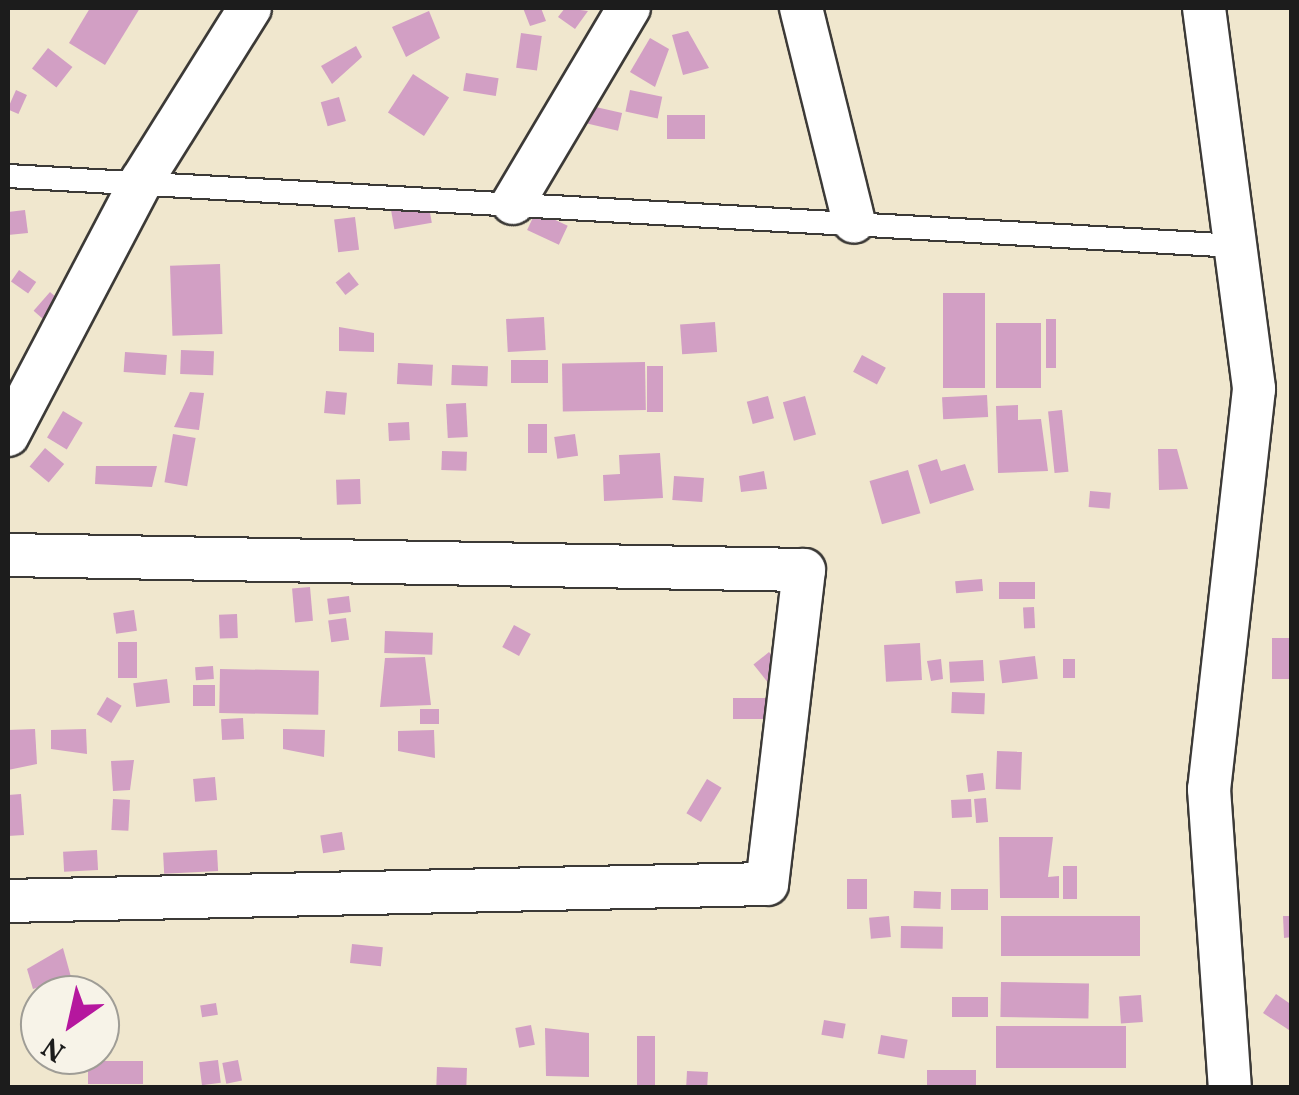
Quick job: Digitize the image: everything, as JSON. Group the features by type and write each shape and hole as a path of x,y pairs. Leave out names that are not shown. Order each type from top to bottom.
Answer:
{"street":[{"path":"8,434 142,180 250,8"},
{"path":"513,202 629,8"},
{"path":"802,8 854,222"},
{"path":"1204,8 1254,389 1210,789 1230,1088"},
{"path":"8,555 804,570 767,884 8,902"}],"lane":[{"path":"8,176 142,180 1236,246"}],"building":[{"path":"90,8 140,8 105,65 69,43"},
{"path":"523,8 541,8 546,21 530,26"},
{"path":"565,8 588,11 575,29 558,17"},
{"path":"429,11 440,38 406,57 392,27"},
{"path":"688,31 709,68 683,75 672,35"},
{"path":"521,33 542,36 537,71 516,68"},
{"path":"650,38 669,49 655,87 630,72"},
{"path":"356,46 362,57 332,84 321,66"},
{"path":"48,48 72,67 56,88 32,68"},
{"path":"466,73 499,78 496,96 463,91"},
{"path":"413,74 449,97 424,136 388,113"},
{"path":"16,90 27,95 18,114 8,109"},
{"path":"630,90 662,97 658,118 625,112"},
{"path":"339,97 346,121 328,126 321,102"},
{"path":"587,105 622,113 618,131 583,123"},
{"path":"667,115 705,115 705,139 667,139"},
{"path":"428,201 432,223 394,229 391,208"},
{"path":"25,210 28,233 8,235 8,212"},
{"path":"536,211 568,226 559,245 527,230"},
{"path":"355,217 359,250 338,252 334,220"},
{"path":"220,264 222,334 172,336 170,266"},
{"path":"19,270 36,282 28,294 11,281"},
{"path":"349,272 359,285 345,295 336,282"},
{"path":"50,292 64,304 47,323 34,311"},
{"path":"943,293 985,293 985,388 943,388"},
{"path":"544,317 546,350 508,352 506,319"},
{"path":"1046,319 1056,319 1056,368 1046,368"},
{"path":"715,322 717,352 682,354 680,324"},
{"path":"996,323 1041,323 1041,388 996,388"},
{"path":"339,327 374,333 374,352 339,351"},
{"path":"181,350 214,351 213,375 180,374"},
{"path":"125,352 167,355 166,375 124,372"},
{"path":"862,355 886,368 877,384 853,372"},
{"path":"511,360 548,360 548,383 511,383"},
{"path":"645,362 646,410 563,411 562,363"},
{"path":"398,363 433,365 432,386 397,384"},
{"path":"452,365 488,366 487,386 451,385"},
{"path":"647,366 663,366 663,412 647,412"},
{"path":"326,391 347,393 345,415 324,413"},
{"path":"190,392 204,393 199,430 174,427"},
{"path":"987,395 988,417 943,419 942,397"},
{"path":"768,396 774,418 753,424 747,402"},
{"path":"805,396 816,434 794,441 783,402"},
{"path":"466,403 468,437 448,438 446,404"},
{"path":"1018,405 1018,420 1041,419 1048,471 998,473 996,406"},
{"path":"1062,410 1068,472 1055,473 1048,411"},
{"path":"63,411 83,423 67,449 47,438"},
{"path":"409,422 410,440 389,441 388,423"},
{"path":"528,424 547,424 547,453 528,453"},
{"path":"173,434 196,438 187,486 164,482"},
{"path":"575,434 578,456 557,459 554,437"},
{"path":"45,448 64,464 49,482 30,466"},
{"path":"1158,449 1177,449 1188,489 1159,490"},
{"path":"442,451 467,452 466,471 441,470"},
{"path":"660,453 663,498 604,501 603,475 620,474 619,455"},
{"path":"937,459 941,471 965,464 974,490 930,504 918,465"},
{"path":"96,466 157,466 152,487 95,484"},
{"path":"908,470 920,513 882,524 870,481"},
{"path":"764,471 767,489 741,492 739,476"},
{"path":"674,476 704,478 702,502 672,500"},
{"path":"360,479 361,504 337,505 336,480"},
{"path":"1090,491 1111,493 1110,509 1089,507"},
{"path":"982,579 983,591 956,593 955,581"},
{"path":"999,582 1035,582 1035,599 999,599"},
{"path":"310,587 313,621 295,622 292,589"},
{"path":"349,596 351,612 329,615 327,599"},
{"path":"1034,607 1035,628 1024,629 1023,608"},
{"path":"134,610 137,631 116,634 113,613"},
{"path":"237,614 238,638 220,639 219,615"},
{"path":"346,618 349,640 331,642 328,621"},
{"path":"514,625 531,634 519,656 502,647"},
{"path":"385,631 433,633 432,655 384,653"},
{"path":"1272,638 1292,638 1292,679 1272,679"},
{"path":"118,642 137,642 137,678 118,678"},
{"path":"920,643 922,680 886,682 884,645"},
{"path":"769,652 791,679 775,692 753,665"},
{"path":"1035,656 1038,679 1002,683 999,660"},
{"path":"425,657 431,705 380,707 385,658"},
{"path":"941,659 943,679 931,681 927,661"},
{"path":"1063,659 1075,659 1075,678 1063,678"},
{"path":"983,660 984,681 950,683 949,662"},
{"path":"213,666 214,679 196,680 195,667"},
{"path":"220,669 319,671 318,715 219,713"},
{"path":"167,679 170,703 136,707 133,683"},
{"path":"193,685 215,685 215,706 193,706"},
{"path":"952,692 985,693 984,714 951,713"},
{"path":"107,697 122,706 111,723 97,714"},
{"path":"733,698 766,698 766,719 733,719"},
{"path":"420,709 439,709 439,724 420,724"},
{"path":"243,718 244,739 222,740 221,719"},
{"path":"35,729 37,764 8,770 8,730"},
{"path":"86,729 87,754 51,749 51,730"},
{"path":"283,729 325,730 324,757 283,749"},
{"path":"434,730 435,758 398,751 398,731"},
{"path":"997,751 1022,752 1021,790 996,789"},
{"path":"134,760 130,790 113,791 111,761"},
{"path":"983,773 985,790 968,792 966,775"},
{"path":"215,777 217,800 195,802 193,779"},
{"path":"707,779 722,788 701,822 686,813"},
{"path":"21,794 24,835 8,836 8,795"},
{"path":"986,798 988,822 976,823 974,799"},
{"path":"113,799 130,800 128,831 111,830"},
{"path":"971,799 972,817 952,818 951,800"},
{"path":"342,832 345,850 323,853 320,835"},
{"path":"999,837 1053,837 1048,877 1059,876 1059,898 1000,898"},
{"path":"97,850 98,870 64,872 63,852"},
{"path":"217,850 218,871 164,874 163,853"},
{"path":"1063,866 1077,866 1077,899 1063,899"},
{"path":"847,879 867,879 867,909 847,909"},
{"path":"951,889 988,889 988,910 951,910"},
{"path":"914,891 941,892 940,909 913,908"},
{"path":"889,916 891,937 871,939 869,918"},
{"path":"1001,916 1140,916 1140,956 1001,956"},
{"path":"1283,916 1292,916 1292,937 1284,938"},
{"path":"901,926 943,927 943,949 901,948"},
{"path":"352,944 383,947 381,966 350,963"},
{"path":"63,948 70,975 29,975 27,969"},
{"path":"1001,982 1089,984 1088,1019 1000,1017"},
{"path":"1276,994 1292,1005 1292,1032 1263,1013"},
{"path":"1141,995 1143,1022 1121,1023 1119,997"},
{"path":"952,997 988,997 988,1017 952,1017"},
{"path":"216,1003 218,1015 202,1017 200,1006"},
{"path":"824,1020 846,1024 843,1039 821,1035"},
{"path":"531,1025 535,1045 519,1048 515,1028"},
{"path":"996,1026 1126,1026 1126,1068 996,1068"},
{"path":"545,1028 589,1033 589,1077 546,1076"},
{"path":"881,1035 908,1040 904,1058 878,1054"},
{"path":"637,1036 655,1036 655,1088 637,1088"},
{"path":"218,1060 221,1083 202,1085 199,1062"},
{"path":"238,1060 242,1081 226,1084 222,1063"},
{"path":"120,1061 143,1061 143,1084 88,1084 88,1075 120,1075"},
{"path":"437,1067 467,1068 466,1088 436,1087"},
{"path":"927,1070 976,1070 976,1088 927,1088"},
{"path":"687,1071 708,1072 707,1088 686,1088"}]}
